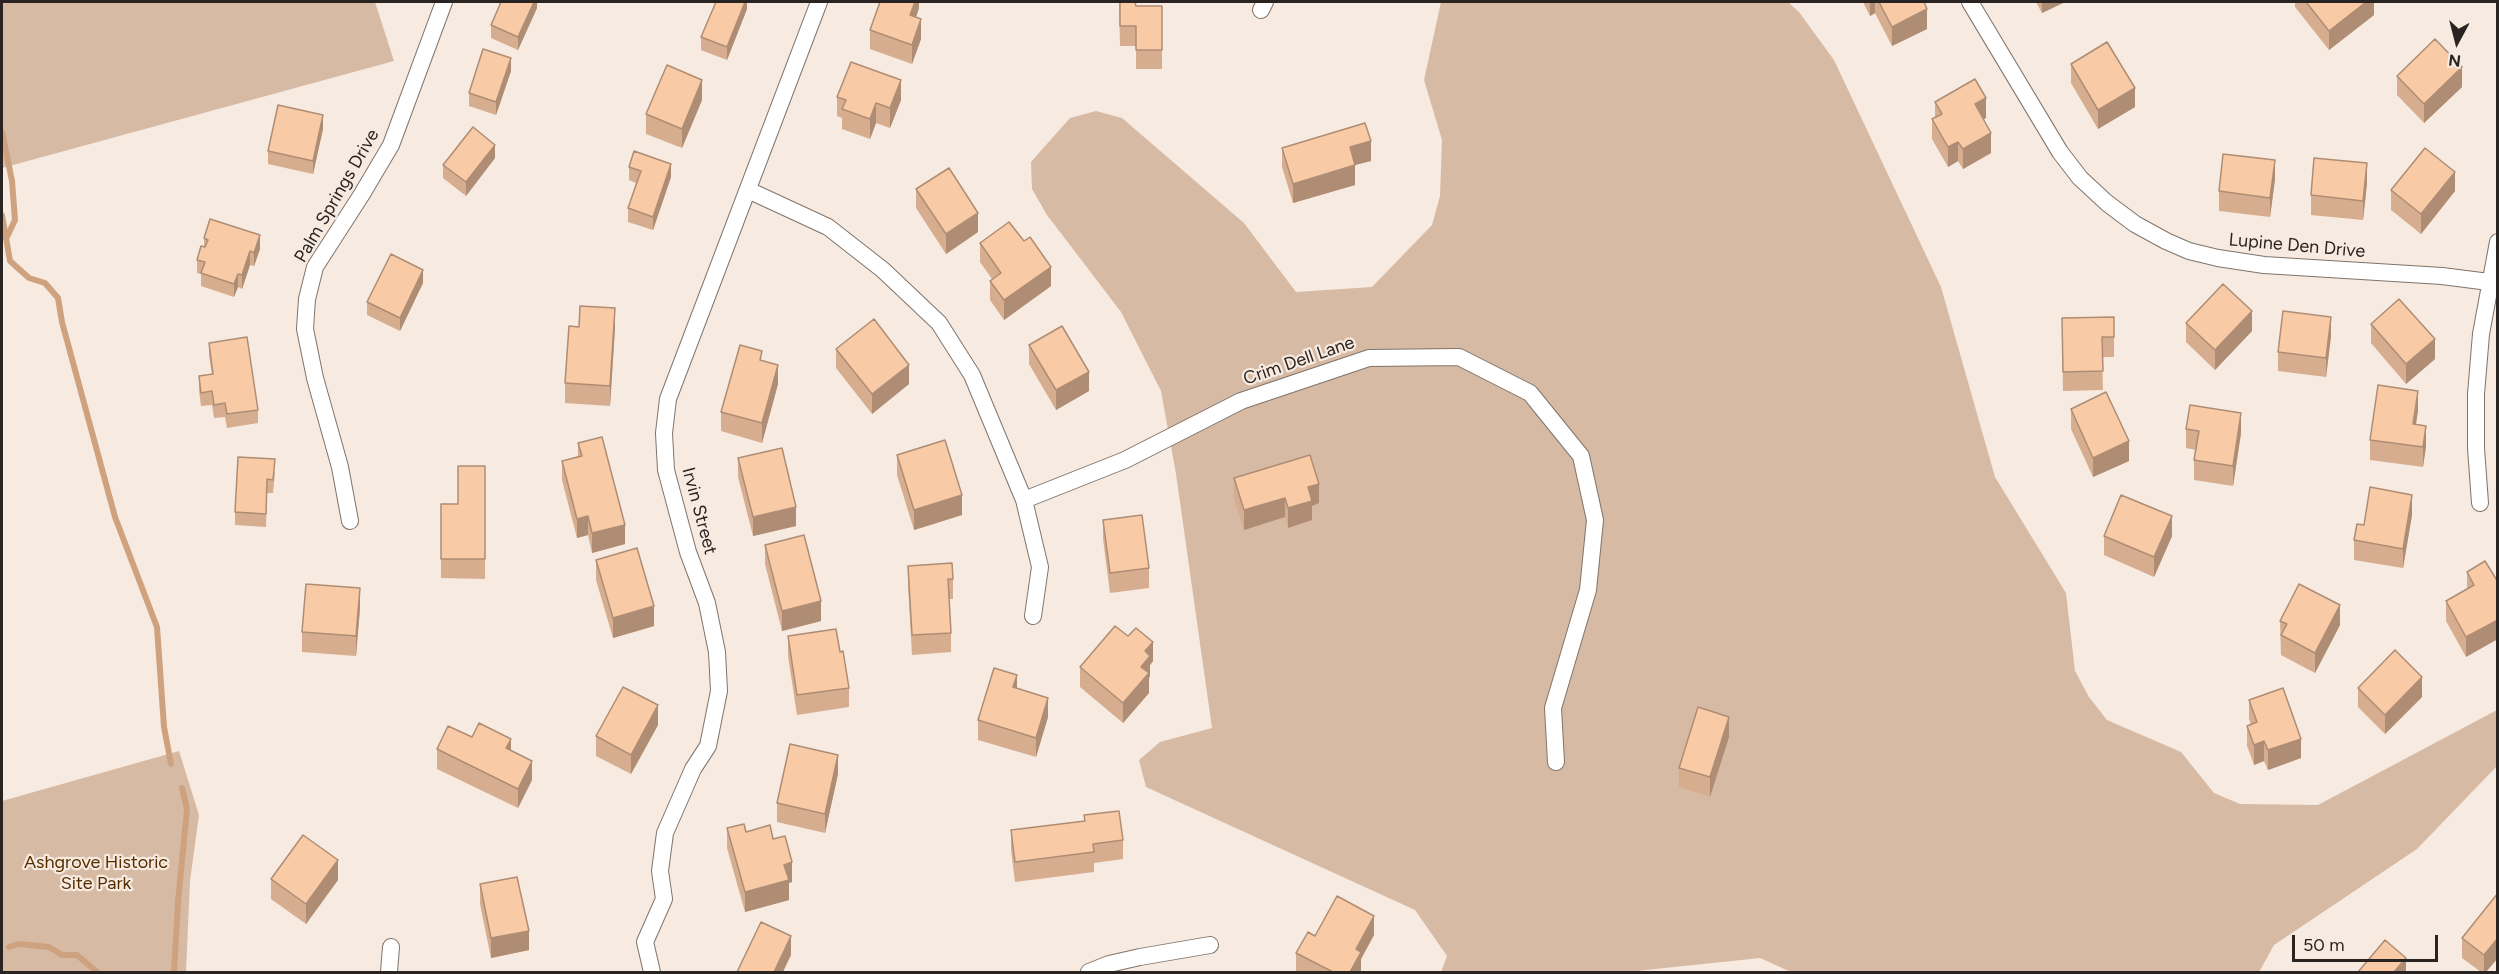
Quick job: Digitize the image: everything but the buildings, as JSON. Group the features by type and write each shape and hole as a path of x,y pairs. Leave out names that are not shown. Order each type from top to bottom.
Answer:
{"street":[{"name":"Palm Springs Drive","path":"350,520 340,467 315,378 305,329 307,299 315,267 362,195 391,145 444,2"},
{"name":"Irvin Street","path":"652,972 645,942 664,899 660,871 665,833 693,769 708,746 719,692 717,652 707,603 688,552 666,470 664,433 668,399 819,2"},
{"name":"Lupine Den Drive","path":"1970,2 2060,152 2080,178 2107,203 2135,224 2166,241 2189,251 2264,266 2442,276 2489,282"},
{"path":"748,190 828,227 883,270 939,323 972,375 1024,500 1040,567 1033,616"},
{"path":"2481,503 2476,448 2476,394 2481,334 2498,242"},
{"name":"Crim Dell Lane","path":"1024,500 1125,460 1241,401 1369,358 1459,357 1530,393 1581,456 1595,520 1588,590 1553,708 1556,762"},
{"path":"1089,972 1109,964 1177,949 1210,945"},
{"path":"389,972 391,947"}],"green space":[{"path":"2,2 375,2 394,61 2,168"},
{"path":"1441,2 1788,2 1799,12 1834,60 1941,287 1995,477 2066,593 2075,671 2089,697 2107,720 2181,752 2214,793 2240,804 2318,805 2497,710 2497,766 2417,849 2274,945 2259,972 1791,972 1760,958 1627,972 1441,972 1447,956 1415,910 1146,787 1139,760 1160,742 1212,728 1176,474 1161,391 1121,312 1047,215 1032,189 1031,162 1070,118 1096,111 1122,118 1244,223 1296,292 1372,287 1432,225 1440,196 1442,140 1424,80"},
{"name":"Ashgrove Historic Site Park","path":"179,751 199,815 190,881 186,972 2,972 2,801"}],"waterway":[{"path":"2,132 12,181 15,220 6,239"},
{"path":"2,215 10,261 29,278 45,283 58,298 62,322 115,517 157,627 164,727 171,764"},
{"path":"174,972 187,809 182,788"},
{"path":"9,947 18,944 49,947 62,955 77,955 97,972"}]}
